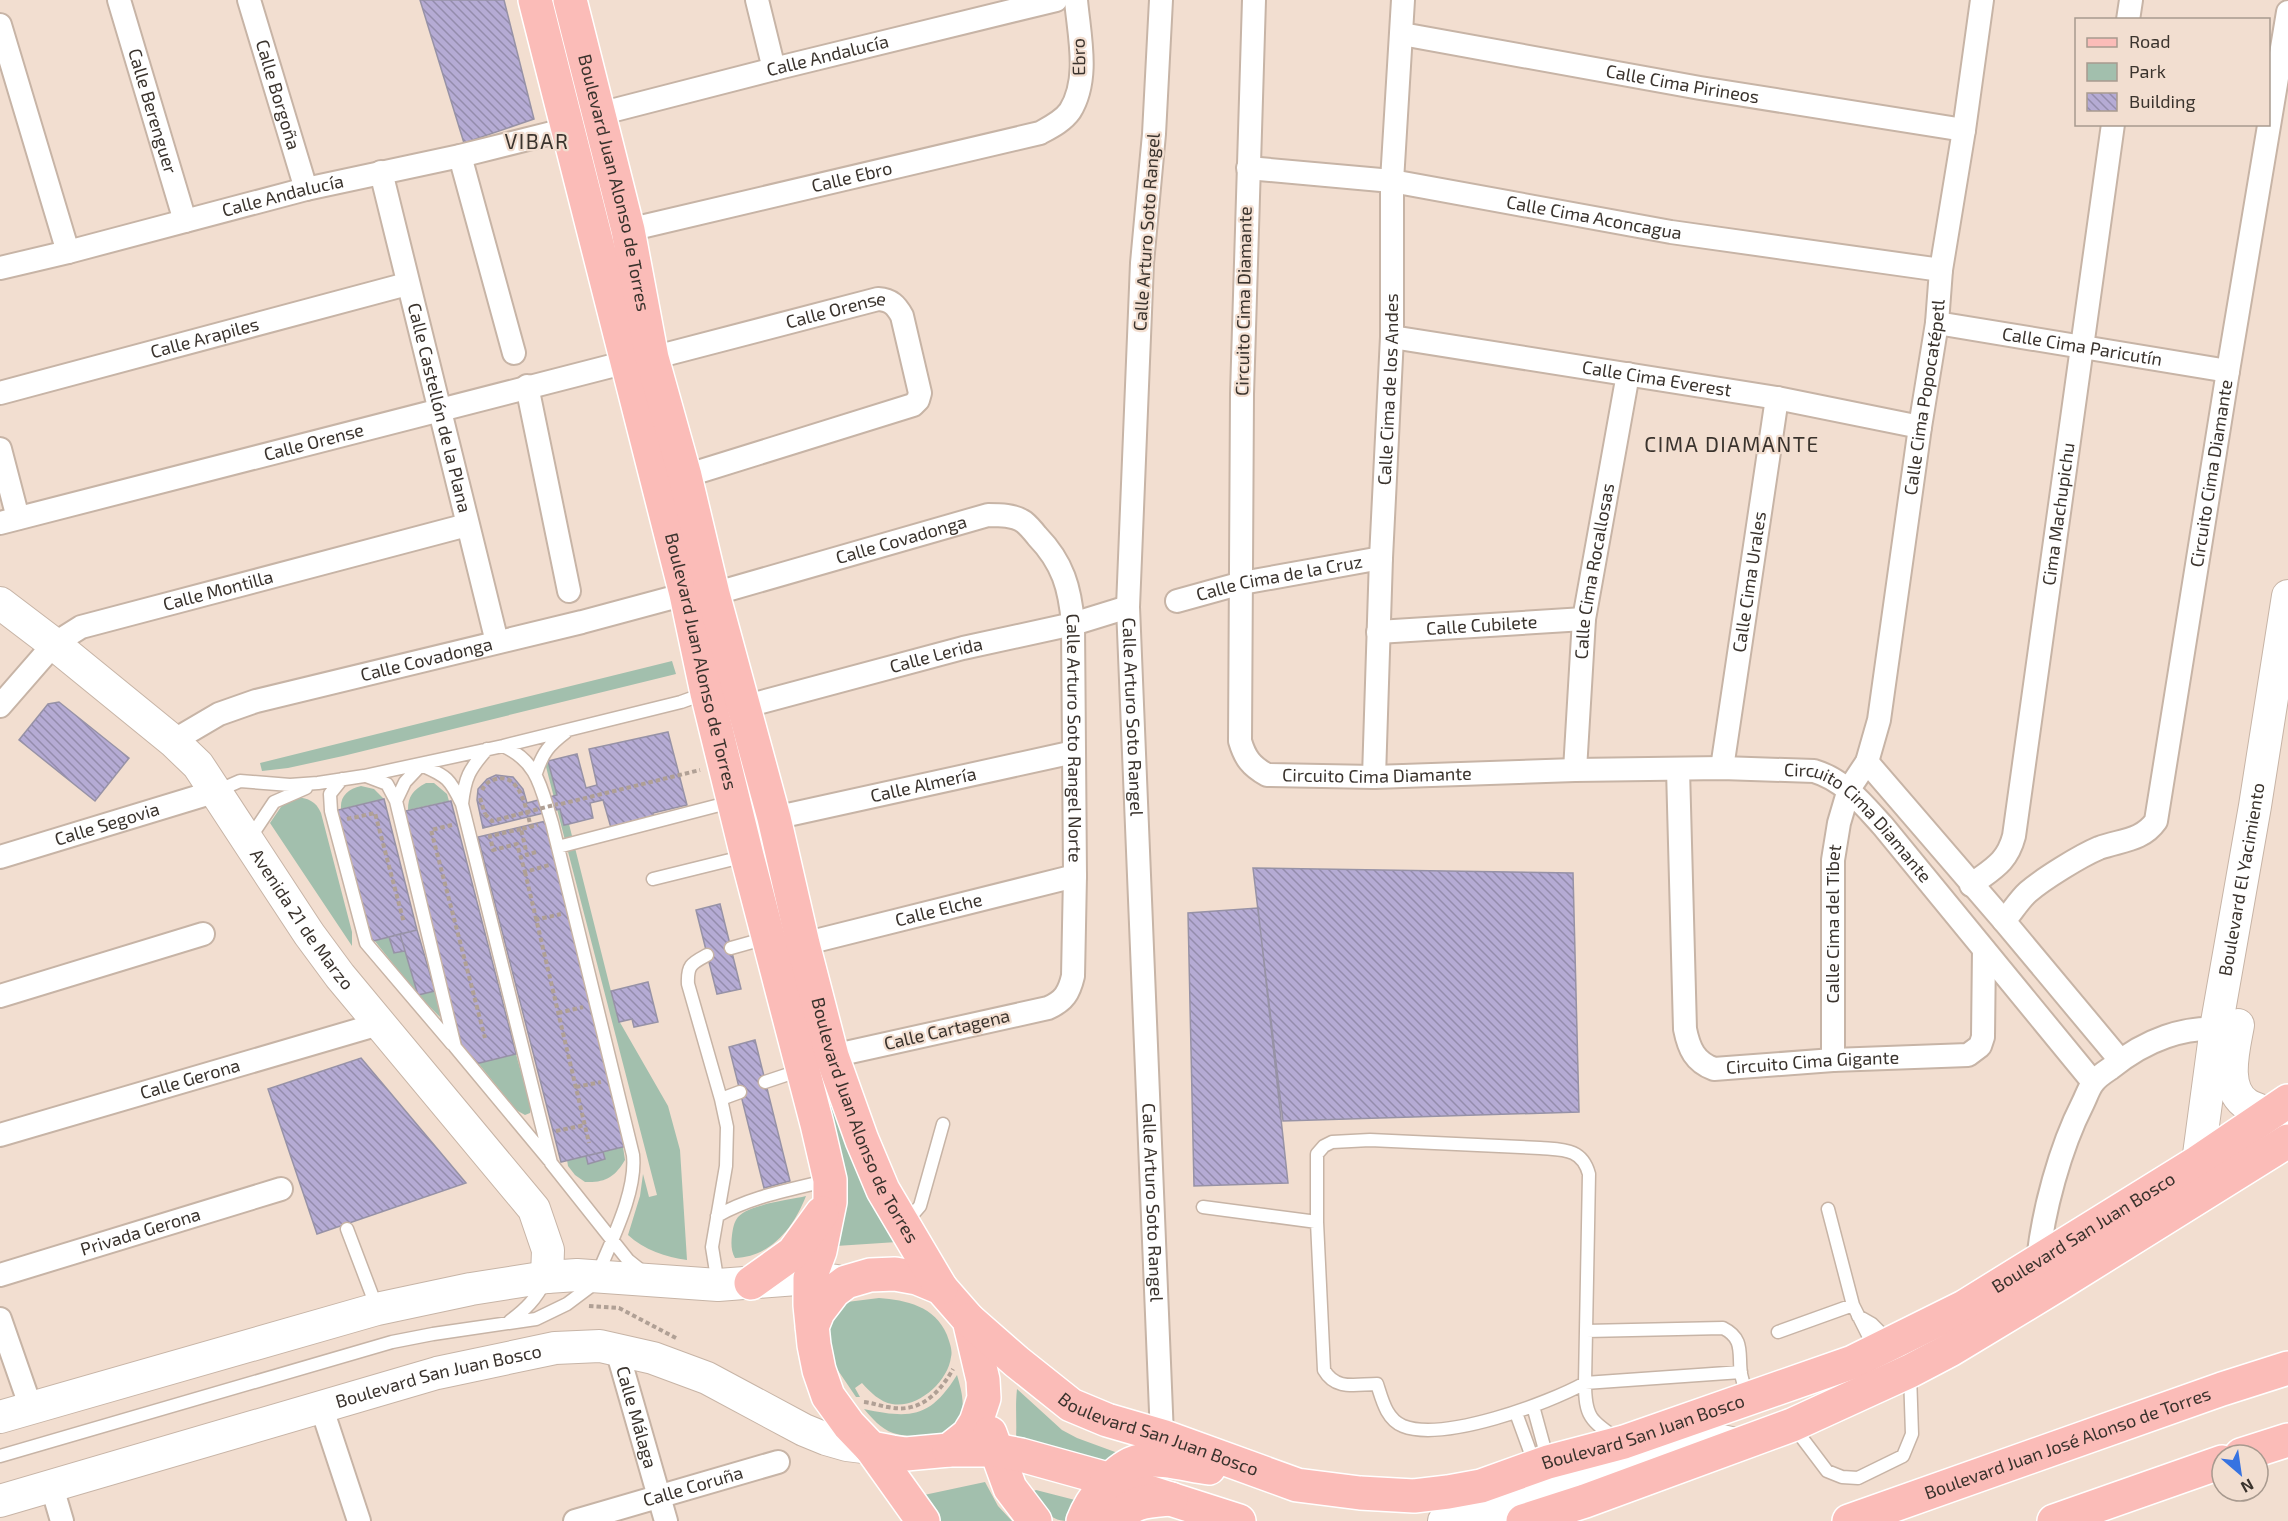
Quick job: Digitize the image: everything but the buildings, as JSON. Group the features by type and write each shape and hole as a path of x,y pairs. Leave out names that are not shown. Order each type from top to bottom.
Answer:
{"main road":[{"name":"Boulevard Juan Alonso de Torres","path":"535,0 583,189 639,360 685,476 700,594 707,693 803,1069 830,1191 826,1224 810,1278 812,1327"},
{"name":"Boulevard Juan Alonso de Torres","path":"570,0 628,230 639,360 700,594 743,707 774,818 832,1056 862,1140 884,1190 941,1288"},
{"path":"583,189 615,180"},
{"name":"Boulevard San Juan Bosco","path":"969,1320 1071,1405 1107,1420 1162,1436 1297,1485 1360,1493 1414,1496 1480,1485 1543,1468 1624,1442 1744,1385 1844,1365 1964,1307 2198,1162 2279,1107"},
{"name":"Boulevard San Juan Bosco","path":"1523,1521 1585,1501 1792,1425 1850,1401 1950,1350 2285,1144"},
{"path":"751,1283 793,1253 830,1191"},
{"path":"923,1521 871,1448 849,1425 828,1396 819,1370 812,1327 818,1312 834,1291 846,1282 870,1275 895,1274 917,1278 941,1288 969,1320 983,1380 984,1398 995,1450 1013,1495 1035,1521"},
{"name":"Boulevard Juan José Alonso de Torres","path":"1850,1521 2222,1389 2288,1368"},
{"path":"949,1450 968,1435 976,1422 984,1398"},
{"path":"2270,1446 2288,1440"},
{"path":"871,1448 906,1454 949,1450 995,1450 1111,1480 1239,1521"},
{"path":"1083,1521 1091,1504 1111,1480 1137,1461 1171,1462 1220,1470 1250,1468"},
{"path":"2054,1521 2210,1466"},
{"path":"1116,1521 1121,1514 1140,1502 1173,1499"}],"street":[{"name":"Calle Berenguer","path":"119,0 185,221"},
{"name":"Calle Borgoña","path":"249,0 306,189"},
{"path":"757,0 774,69"},
{"name":"Calle Andalucía","path":"599,114 1056,0"},
{"name":"Ebro","path":"1069,112 1076,97 1082,72 1076,0"},
{"name":"Calle Arturo Soto Rangel","path":"1161,0 1154,134 1142,262 1128,607 1162,1436"},
{"name":"Circuito Cima Diamante","path":"1254,0 1242,394 1240,741 1245,757 1254,767 1267,775 1374,777 1575,770 1722,768 1814,771 1828,775 1849,789 1897,843 2093,1082"},
{"name":"Calle Cima de los Andes","path":"1374,777 1381,558 1392,337 1392,181 1403,0"},
{"name":"Calle Cima Popocatépetl","path":"1849,789 1867,762 1879,720 1937,323 1941,270 1982,0"},
{"path":"2128,18 2131,0"},
{"name":"Circuito Cima Diamante","path":"2270,120 2288,12"},
{"path":"0,25 68,252"},
{"name":"Calle Cima Pirineos","path":"1402,34 1700,88 1964,130"},
{"name":"Calle Ebro","path":"628,230 1040,133 1057,123 1069,112"},
{"name":"Cima Machupichu","path":"2003,862 2011,849 2014,836 2080,347 2113,126"},
{"name":"Circuito Cima Diamante","path":"2004,921 2027,893 2098,849 2140,837 2157,821 2269,126"},
{"name":"Calle Andalucía","path":"0,268 306,189 460,156 568,129"},
{"path":"460,156 514,353"},
{"name":"Calle Cima Aconcagua","path":"1248,168 1392,181 1671,231 1941,270"},
{"name":"Calle Castellón de la Plana","path":"381,172 496,642"},
{"name":"Calle Arapiles","path":"0,393 407,284"},
{"name":"Calle Orense","path":"9,520 527,386 878,299 889,300 896,306 902,316 920,393 913,405 685,476"},
{"name":"Calle Cima Paricutín","path":"1937,323 2228,371"},
{"name":"Calle Cima Everest","path":"1392,337 1778,398 1920,427"},
{"name":"Calle Cima Rocallosas","path":"1575,770 1584,620 1628,374"},
{"path":"527,386 570,591"},
{"name":"Calle Cima Urales","path":"1722,768 1778,398"},
{"path":"0,449 9,520"},
{"name":"Calle Covadonga","path":"173,741 219,714 256,701 700,594 988,515"},
{"name":"Calle Arturo Soto Rangel Norte","path":"988,515 1006,515 1024,522 1046,544 1064,574 1069,591 1073,624 1075,876 1073,976 1069,991 1062,1002"},
{"name":"Calle Montilla","path":"0,706 54,644 81,627 467,525"},
{"name":"Calle Cima de la Cruz","path":"1177,601 1242,583 1381,558"},
{"name":"Boulevard El Yacimiento","path":"2279,1107 2246,1104 2237,1094 2233,1084 2226,1029 2256,806 2288,596"},
{"name":"Avenida 21 de Marzo","path":"0,603 173,741 198,765 339,976 534,1209 548,1250 547,1276"},
{"name":"Calle Lerida","path":"743,707 963,648 1073,624 1128,607"},
{"name":"Calle Cubilete","path":"1378,632 1584,620"},
{"name":"Boulevard El Yacimiento","path":"2198,1162 2288,722"},
{"name":"Calle Almería","path":"774,818 1074,752"},
{"name":"Circuito Cima Diamante","path":"1867,762 2120,1060"},
{"name":"Circuito Cima Gigante","path":"1678,769 1685,1029 1695,1057 1703,1065 1714,1069 1833,1060 1960,1057 1974,1052 1980,1046 1983,1037 1984,950"},
{"name":"Calle Cima del Tibet","path":"1833,1060 1833,860 1839,823 1849,789"},
{"name":"Calle Segovia","path":"0,858 217,791"},
{"path":"1971,885 2003,862 2027,893"},
{"name":"Calle Elche","path":"803,944 1075,876"},
{"path":"0,996 203,934"},
{"name":"Calle Cartagena","path":"832,1056 1048,1008 1062,1002"},
{"name":"Calle Gerona","path":"0,1135 379,1024"},
{"path":"2038,1261 2040,1243 2065,1141 2093,1082 2120,1060 2163,1037 2184,1031 2226,1029"},
{"name":"Privada Gerona","path":"0,1275 281,1189"},
{"path":"534,1209 579,1260 597,1276"},
{"path":"0,1417 377,1309 547,1276 597,1276 718,1285 810,1278 846,1282"},
{"path":"0,1319 31,1408"},
{"name":"Boulevard San Juan Bosco","path":"0,1501 436,1373 555,1348 600,1346 653,1358 707,1378 804,1430 847,1445 871,1448"},
{"name":"Calle Málaga","path":"617,1350 666,1521"},
{"path":"321,1406 359,1521"},
{"path":"1543,1468 1560,1482 1575,1481 1709,1438 1736,1444"},
{"name":"Calle Coruña","path":"574,1521 778,1462"},
{"path":"1444,1521 1518,1502 1540,1489 1543,1468"},
{"path":"52,1487 62,1521"}],"lane":[{"path":"217,791 240,781 290,785 318,783 421,765 681,702 707,693"},
{"path":"536,773 542,754 570,729"},
{"path":"0,1456 392,1342 536,1319 567,1304 591,1286 629,1196 635,1172 629,1133 558,847 536,773 527,760 517,752 503,746"},
{"path":"462,804 464,786 470,769 487,749"},
{"path":"396,801 405,783 421,765"},
{"path":"421,765 440,772 451,782 462,804 551,1163"},
{"path":"364,776 387,784 396,801 455,1047"},
{"path":"342,779 330,794 333,816 366,943 551,1163 628,1260 653,1280"},
{"path":"318,783 333,816"},
{"path":"249,840 274,802 318,783"},
{"path":"558,847 735,802"},
{"path":"653,879 747,856"},
{"path":"731,948 768,938"},
{"path":"707,955 693,962 687,972 688,984 727,1127 726,1166 712,1247 718,1285"},
{"path":"765,1082 803,1069"},
{"path":"721,1099 740,1092"},
{"path":"903,1226 920,1206 943,1124"},
{"path":"1586,1330 1723,1328 1733,1333 1739,1343 1744,1385 1585,1383 1567,1393 1516,1413 1428,1431 1402,1426 1393,1419 1385,1409 1377,1384 1337,1384 1329,1379 1323,1362 1317,1222 1317,1154 1324,1146 1332,1142 1370,1140 1568,1150 1579,1156 1587,1165 1589,1174 1586,1330 1585,1383 1585,1406 1592,1419 1624,1442"},
{"path":"717,1216 738,1204 758,1197 830,1191"},
{"path":"1203,1207 1317,1222"},
{"path":"1828,1209 1855,1310 1872,1324 1884,1347"},
{"path":"346,1229 377,1309"},
{"path":"507,1323 527,1309 537,1298 547,1276"},
{"path":"1778,1332 1855,1310"},
{"path":"1792,1425 1827,1471 1842,1477 1858,1478 1903,1456 1912,1434 1910,1371"},
{"path":"1533,1406 1543,1468"},
{"path":"1516,1413 1543,1468"}],"path":[{"path":"531,827 528,818 526,810 519,789 509,780 499,778 489,781 483,787 479,796 481,807 492,820 499,819 518,814 527,812 536,810 725,763"},
{"path":"333,816 375,813 404,923"},
{"path":"542,835 540,825 490,836 493,850 517,844 589,1143"},
{"path":"447,826 431,830 485,1038"},
{"path":"521,829 527,855 536,852"},
{"path":"525,872 549,865 547,855"},
{"path":"535,920 574,911"},
{"path":"558,1013 597,1004"},
{"path":"576,1087 616,1079"},
{"path":"544,1134 585,1125"},
{"path":"861,1402 902,1409 916,1406 938,1392 954,1368"}],"green space":[{"path":"672,661 676,674 343,756 262,771 260,763"},
{"path":"724,700 728,702 837,1121 897,1242 836,1246"},
{"path":"545,763 549,763 564,824 569,824 618,1019 668,1106 680,1150 687,1260 656,1252 641,1245 628,1235 640,1196 643,1174 649,1197 657,1195"},
{"path":"426,783 434,783 447,794 449,801 408,810 412,794"},
{"path":"361,786 374,789 384,799 341,809 342,800 346,794"},
{"path":"295,797 311,801 321,813 352,932 352,946 270,823 285,801"},
{"path":"389,937 394,953 405,951 418,995 374,940"},
{"path":"435,991 441,1018 418,995"},
{"path":"516,1054 531,1107 530,1113 525,1115 516,1110 478,1063"},
{"path":"623,1147 625,1160 613,1175 604,1180 585,1182 568,1166 567,1160 586,1156 588,1164 605,1159 603,1152"},
{"path":"806,1196 795,1219 780,1238 760,1252 735,1258 732,1238 738,1217 760,1206"},
{"path":"879,1298 909,1303 927,1311 942,1325 950,1343 949,1366 944,1376 930,1392 911,1402 888,1403 862,1383 855,1388 860,1397 856,1397 835,1366 827,1333 836,1308 847,1302"},
{"path":"957,1375 962,1398 961,1416 953,1427 938,1434 919,1437 893,1433 881,1426 864,1409 895,1414 918,1412 938,1400"},
{"path":"1017,1389 1062,1430 1126,1456 1110,1465 1016,1438"},
{"path":"985,1482 998,1506 1012,1521 941,1521 924,1495"},
{"path":"1036,1490 1075,1500 1067,1521 1055,1518 1046,1511 1032,1492"}],"district":[{"name":"VIBAR","path":"537,142"},
{"name":"CIMA DIAMANTE","path":"1732,445"}]}
